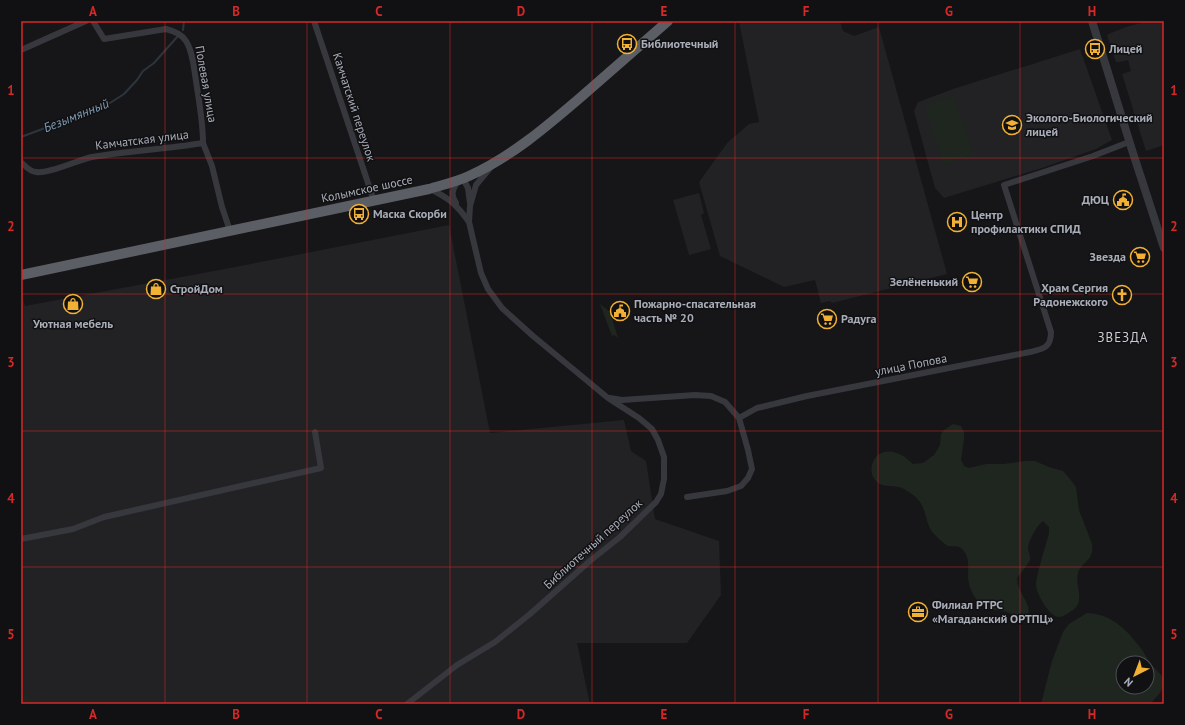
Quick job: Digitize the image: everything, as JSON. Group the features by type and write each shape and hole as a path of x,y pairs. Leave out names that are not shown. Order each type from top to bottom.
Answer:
{"highway":[{"name":"Колымское шоссе","path":"21,275 374,201 429,189 460,180 493,164 548,126 668,21"}],"street":[{"path":"21,50 86,21"},
{"name":"Полевая улица","path":"93,21 104,39 166,29 181,35 189,47 193,62 203,129 203,143"},
{"name":"Камчатский переулок","path":"314,21 374,201"},
{"path":"1092,21 1129,142 1164,248"},
{"name":"улица Попова","path":"739,418 757,408 807,396 1030,352 1046,347 1051,341 1051,332 1004,184 1094,156 1129,142"},
{"name":"Камчатская улица","path":"21,162 26,168 34,172 44,172 91,158 171,149 203,143 212,166 222,207 230,231"},
{"name":"Библиотечный переулок","path":"407,704 457,665 495,642 620,537 656,502 661,494 664,479 664,457 652,429 639,418 608,398 533,336 511,317 488,289 481,273 469,222 470,206 476,185 493,164"},
{"path":"458,207 452,198 453,189 460,180 468,188 470,206"},
{"name":"Библиотечный переулок","path":"429,189 443,195 458,207 469,222"},
{"path":"608,398 622,400 695,395 711,396 725,402 739,418 752,469 748,478 741,486 727,491 687,496"},
{"path":"21,539 73,529 104,517 133,510 321,468 315,432"}],"shaded area":[{"path":"739,21 840,21 843,31 854,36 879,27 947,274 832,303 830,301 821,303 815,280 784,287 720,256 699,182 728,142 749,124 759,122"},
{"path":"1148,21 1164,21 1164,145 1146,151 1122,74 1131,71 1128,60 1116,62 1107,35 1126,27"},
{"name":"Эколого-Биологический лицей","path":"1080,49 1112,140 1096,149 1042,168 944,198 935,188 914,111 918,102 956,88"},
{"path":"953,96 973,154 944,164 924,106"},
{"path":"699,193 704,213 701,215 711,249 689,255 673,200"},
{"path":"449,225 490,433 624,420 631,451 646,461 655,519 719,541 721,595 687,643 577,643 590,704 21,704 21,289 25,306"},
{"path":"600,304 610,312 618,338 614,335 612,336"},
{"path":"953,424 961,426 964,432 961,460 964,466 969,468 986,464 1035,461 1063,471 1076,487 1079,510 1092,544 1092,550 1090,558 1082,566 1078,573 1078,604 1067,614 1059,617 1051,613 1044,604 1037,590 1036,586 1038,574 1049,533 1049,527 1043,521 1031,537 1028,548 1030,560 1017,578 1017,583 1027,603 1029,612 1023,616 1020,616 1004,611 989,609 984,607 975,598 971,590 965,552 959,547 948,546 934,534 928,525 924,509 913,495 902,488 879,484 873,477 873,462 881,453 889,451 897,453 913,464 923,463 934,455 940,445 941,434"},
{"path":"1087,613 1096,614 1112,620 1126,630 1145,655 1115,655 1115,695 1155,695 1155,668 1164,681 1162,690 1151,704 1041,704 1052,661 1063,632 1069,624"},
{"path":"21,691 37,703 37,704 21,704"}],"waterway":[{"name":"Безымянный","path":"183,30 184,21"},
{"name":"Безымянный","path":"21,137 110,103 124,94 143,71 154,63 178,36"}],"place":[{"name":"Библиотечный","path":"627,44"},
{"name":"Лицей","path":"1095,49"},
{"name":"Эколого-Биологический лицей","path":"1012,125"},
{"name":"ДЮЦ","path":"1123,200"},
{"name":"Маска Скорби","path":"359,214"},
{"name":"Центр профилактики СПИД","path":"957,222"},
{"name":"Звезда","path":"1140,257"},
{"name":"Зелёненький","path":"972,282"},
{"name":"СтройДом","path":"156,289"},
{"name":"Храм Сергия Радонежского","path":"1122,295"},
{"name":"Уютная мебель","path":"73,304"},
{"name":"Пожарно-спасательная часть № 20","path":"620,311"},
{"name":"Радуга","path":"827,319"},
{"name":"Филиал РТРС «Магаданский ОРТПЦ»","path":"918,612"}],"district":[{"name":"ЗВЕЗДА","path":"1123,337"}]}
